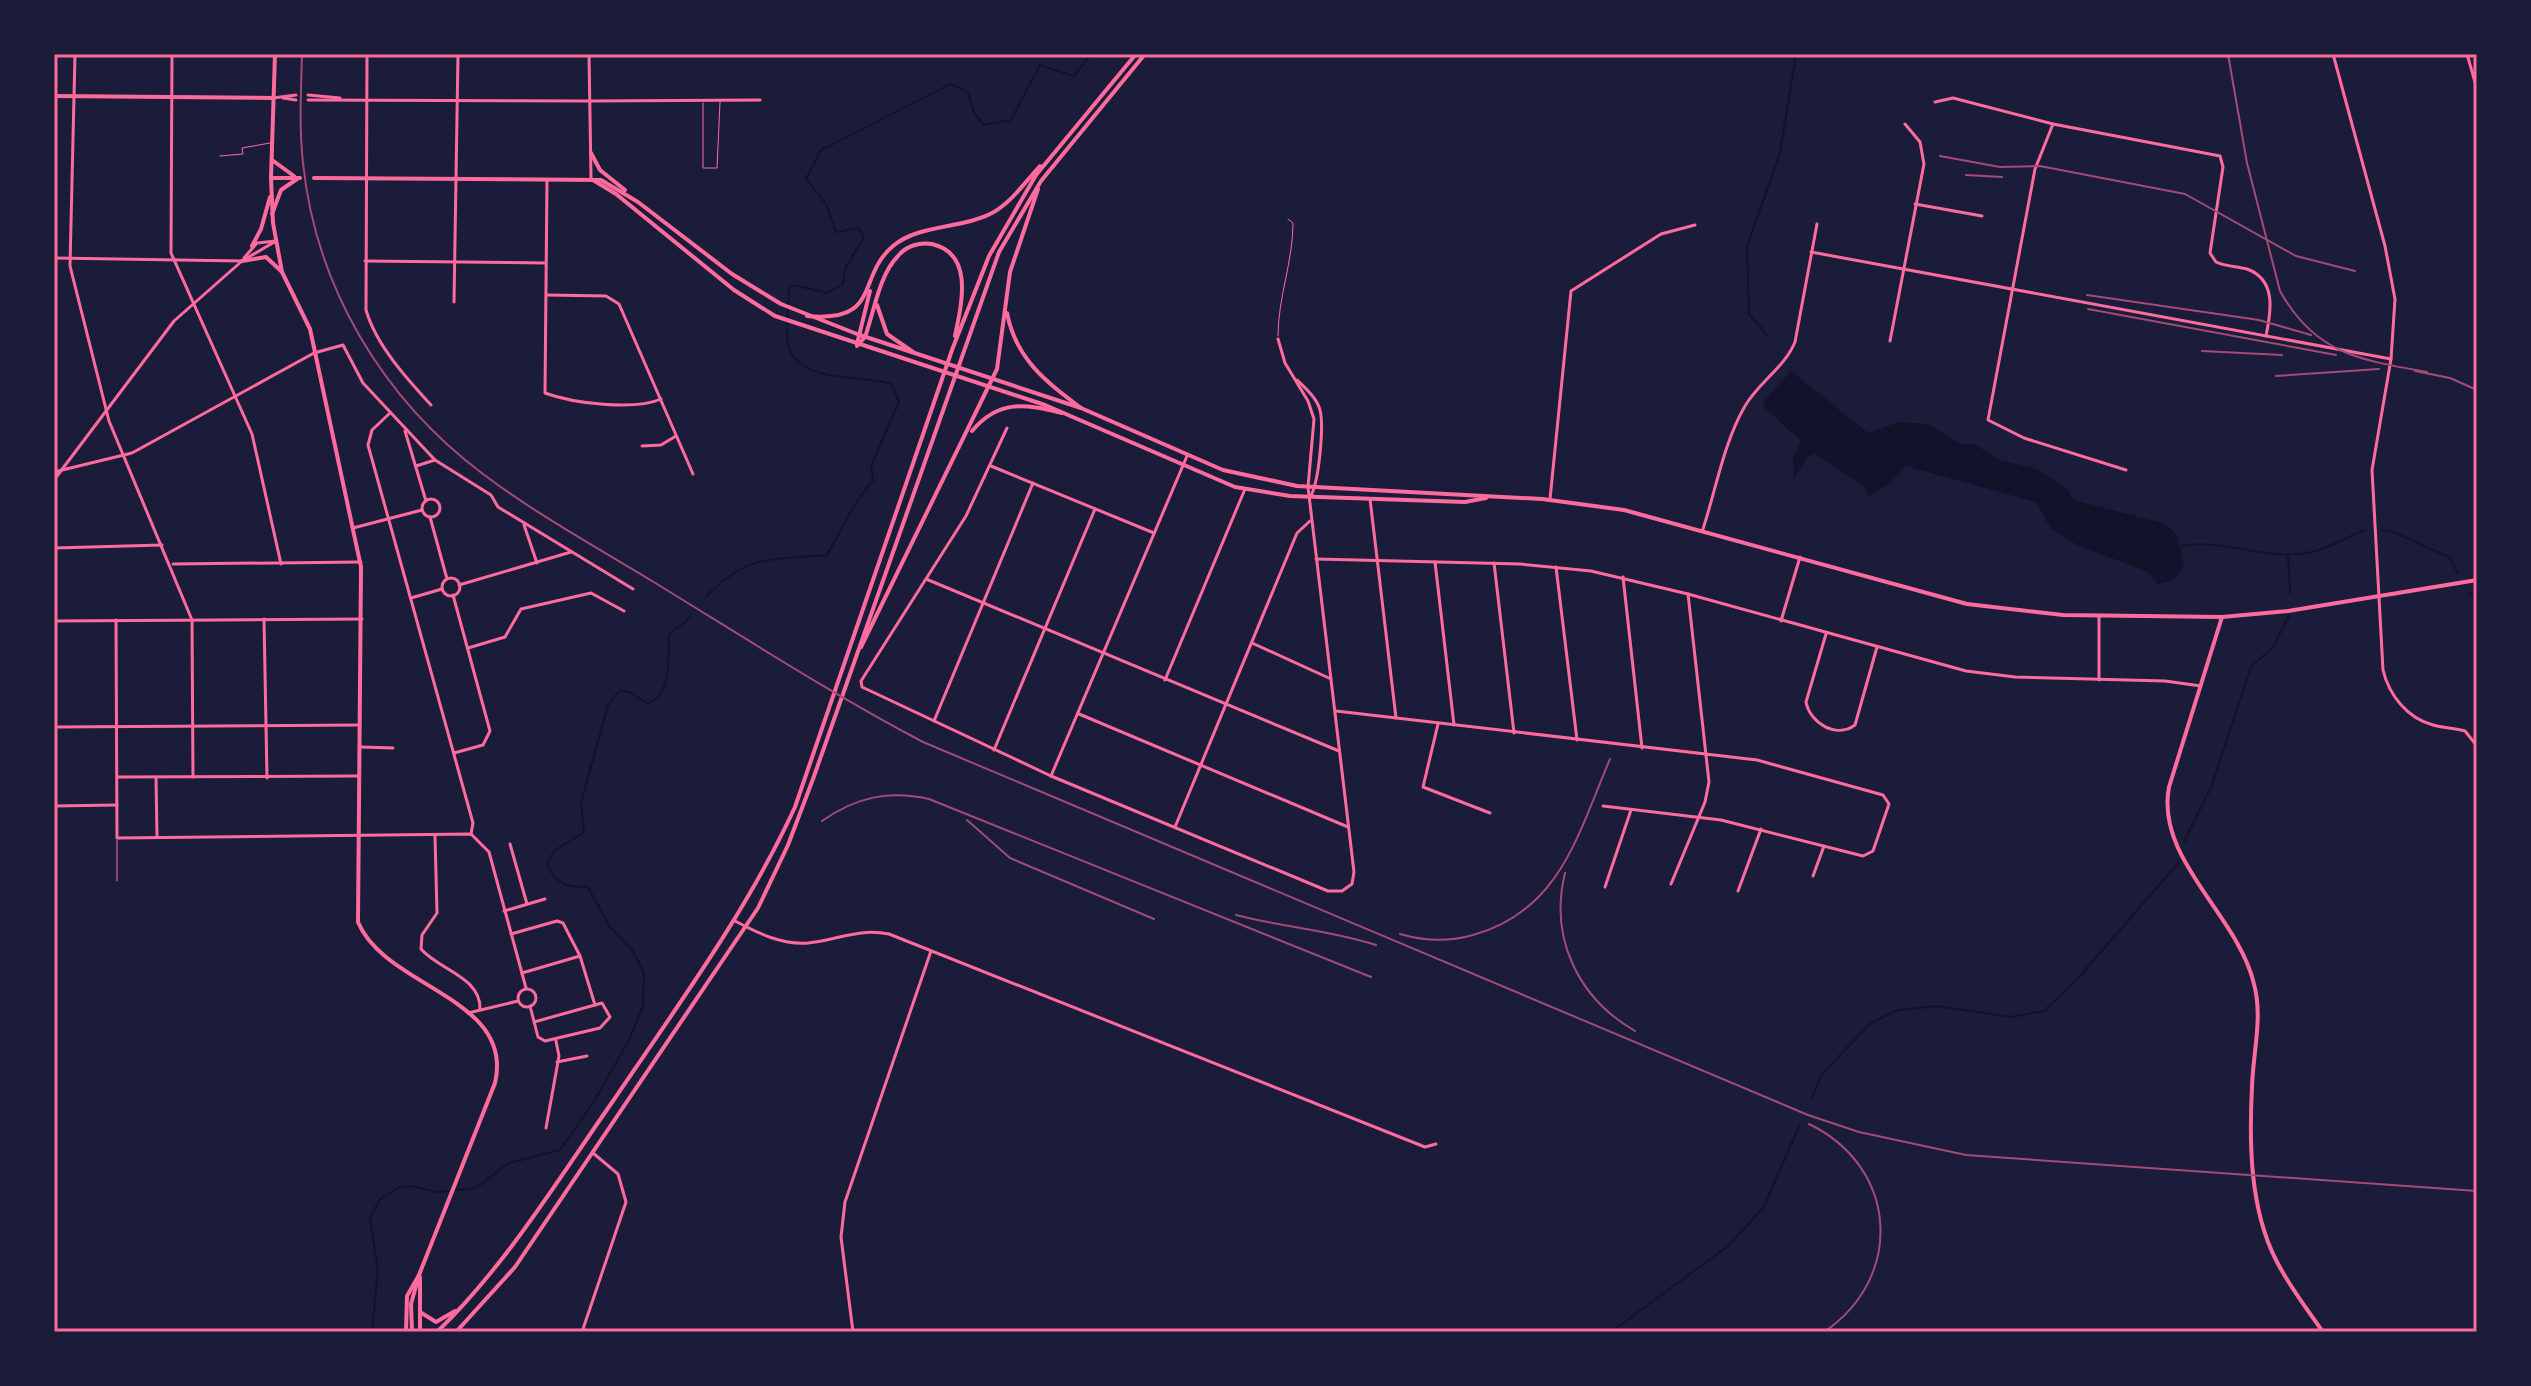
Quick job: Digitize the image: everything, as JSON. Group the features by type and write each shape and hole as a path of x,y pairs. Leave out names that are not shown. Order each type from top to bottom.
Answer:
{"main road":[{"path":"275,54 271,195 276,241 282,272 307,321 361,562 357,915 366,938 390,960 468,1013 493,1039 498,1065 495,1083 419,1275 411,1304 412,1332"},
{"path":"857,346 857,334 873,281 881,259 893,246 906,238 992,213 1008,202 1136,54"},
{"path":"456,1332 504,1282 746,927 788,845 999,252 1041,181 1145,54"},
{"path":"54,96 276,98"},
{"path":"437,1332 464,1306 513,1245 762,877 795,807 952,350 998,238 1023,196 1061,144"},
{"path":"591,153 600,170 638,202"},
{"path":"272,160 285,173 300,178"},
{"path":"271,178 300,178"},
{"path":"272,214 281,190 300,178"},
{"path":"314,178 609,182 767,297 807,316 1081,408 1187,456 1250,478 1308,487 1550,499 1624,510 1983,607 2099,616 2222,617 2288,611 2477,580"},
{"path":"591,180 610,189 734,290 769,313 857,346 1062,413 1245,489 1310,497 1370,499 1465,502 1491,497"},
{"path":"850,671 988,387 1001,352 1015,251 1041,181"},
{"path":"252,246 271,195"},
{"path":"857,346 865,337 889,269 902,252 921,244 941,248 957,262 962,281 952,350"},
{"path":"242,261 266,257 282,272"},
{"path":"807,316 846,313 865,298 873,281"},
{"path":"877,303 880,321 887,334 913,352"},
{"path":"1006,307 1014,339 1031,367 1052,388 1081,408"},
{"path":"963,442 981,420 1004,406 1025,404 1062,413"},
{"path":"2222,617 2169,787 2167,816 2178,850 2234,935 2250,969 2258,1013 2251,1089 2258,1208 2276,1260 2323,1332"},
{"path":"419,1275 420,1332"},
{"path":"406,1332 407,1296 419,1275"},
{"path":"420,1312 436,1322 464,1306"}],"street":[{"path":"75,54 70,258 107,411 192,620 193,777"},
{"path":"172,54 170,247 255,445 281,564"},
{"path":"367,54 364,299 371,325 401,370 431,405"},
{"path":"454,302 458,54"},
{"path":"589,54 591,180"},
{"path":"2333,54 2392,277 2395,315 2391,359 2372,470 2383,670 2393,695 2425,723 2465,731 2477,746"},
{"path":"2467,54 2477,89"},
{"path":"276,98 296,97"},
{"path":"308,97 760,100"},
{"path":"1935,102 1953,98 2053,124 2220,156 2223,167 2210,253 2216,262 2246,269 2264,282 2271,302 2266,336"},
{"path":"1890,341 1924,157 1917,136 1905,124"},
{"path":"2053,124 2036,166 1988,420 2024,438 2126,470"},
{"path":"547,179 545,393 590,403 648,404 661,399"},
{"path":"1915,204 1982,216"},
{"path":"1703,529 1741,414 1792,349 1817,224"},
{"path":"1550,499 1571,291 1661,234 1695,225"},
{"path":"242,261 252,246 262,241 276,241"},
{"path":"54,480 170,325 242,261 276,241"},
{"path":"1811,252 2391,359"},
{"path":"54,258 242,261"},
{"path":"365,261 546,263"},
{"path":"546,295 606,296 615,300 693,474"},
{"path":"1007,428 966,516 884,641 861,686 1051,776 1328,891 1337,892 1349,887 1354,872 1308,487 1314,419 1282,356 1278,339"},
{"path":"54,472 124,456 314,353 343,345 363,383 435,460 491,495 498,507 633,589"},
{"path":"1294,377 1320,411 1317,487 1310,497"},
{"path":"390,412 372,430 368,445 473,823 471,834"},
{"path":"404,428 426,501 422,510"},
{"path":"642,446 661,445 676,436"},
{"path":"1051,776 1187,456"},
{"path":"416,466 435,460"},
{"path":"991,466 1154,533"},
{"path":"934,721 1033,483"},
{"path":"1165,680 1245,489"},
{"path":"426,501 433,499 439,505 438,514 430,517"},
{"path":"1370,499 1396,719"},
{"path":"994,750 1095,509"},
{"path":"353,528 422,510"},
{"path":"422,510 430,517 447,579 442,589"},
{"path":"1175,827 1297,533 1311,520"},
{"path":"523,522 537,563"},
{"path":"54,548 163,545"},
{"path":"453,595 459,585 572,552"},
{"path":"1781,621 1800,557"},
{"path":"1316,559 1556,567 1623,577 1981,674 2201,686"},
{"path":"171,564 361,562"},
{"path":"1434,562 1454,725"},
{"path":"1494,563 1514,733"},
{"path":"1556,567 1577,740"},
{"path":"1623,577 1642,748"},
{"path":"447,579 456,580 459,585"},
{"path":"925,579 1339,751"},
{"path":"411,598 442,589 453,595 468,648 490,735 483,745 454,753"},
{"path":"468,648 505,637 521,609 591,593 624,611"},
{"path":"1671,884 1700,817 1708,790 1708,755 1688,594"},
{"path":"2099,616 2099,680"},
{"path":"264,619 267,778"},
{"path":"54,621 362,619"},
{"path":"116,620 117,838 471,834 489,852 526,988 536,995 530,1006 534,1022 541,1040 556,1041 606,1025 610,1017 607,1006 602,1003 534,1022"},
{"path":"1826,634 1806,702 1808,714 1818,724 1834,729 1849,730 1855,725 1877,647"},
{"path":"1252,643 1331,679"},
{"path":"1335,711 1781,764 1883,795 1889,807 1870,854 1842,851 1761,829 1700,817 1603,806"},
{"path":"1078,714 1348,827"},
{"path":"1438,724 1423,787 1490,813"},
{"path":"54,727 360,725"},
{"path":"360,747 393,748"},
{"path":"118,777 359,776"},
{"path":"156,778 157,837"},
{"path":"54,806 117,805"},
{"path":"1605,887 1631,810"},
{"path":"1738,891 1761,829"},
{"path":"435,836 437,913 420,946 423,953 475,987 481,997 480,1009"},
{"path":"510,844 527,904"},
{"path":"1813,876 1824,846"},
{"path":"504,911 545,899"},
{"path":"511,934 557,921 563,923 580,956 595,1005"},
{"path":"735,921 791,943 814,942 854,931 876,931 931,950 1425,1147 1436,1144"},
{"path":"853,1332 841,1237 845,1202 931,950"},
{"path":"522,973 580,956"},
{"path":"518,1001 518,995 526,988"},
{"path":"468,1013 518,1001 530,1006"},
{"path":"546,1128 557,1062 556,1041"},
{"path":"557,1062 587,1056"},
{"path":"582,1332 626,1202 618,1174 593,1153"}],"lane":[{"path":"703,100 703,168 717,168 721,100"},
{"path":"220,156 243,154 242,148 272,143"},
{"path":"1278,339 1283,284 1291,265 1293,226 1288,219"},
{"path":"117,838 117,881"}],"shaded area":[{"path":"1791,371 1868,433 1899,422 1928,424 1962,445 1974,444 2000,460 2037,469 2068,490 2073,500 2166,524 2178,537 2184,564 2174,580 2158,584 2148,572 2077,545 2051,529 2036,502 1906,466 1890,483 1868,497 1864,486 1815,454 1809,456 1794,478 1793,458 1801,441 1765,408 1763,402"}],"waterway":[{"path":"787,324 789,289 794,285 827,293 843,284 845,269 864,237 858,228 836,232 826,204 806,179 821,150 951,84 968,92 974,113 984,125 1011,120 1040,65 1074,76 1091,54"},
{"path":"1768,336 1749,314 1747,246 1780,153 1796,54"},
{"path":"705,598 733,573 747,566 774,559 827,555 853,508 873,480 871,466 899,402 891,384 809,369 797,360 789,348 787,329"},
{"path":"2181,546 2213,545 2296,554 2325,548 2364,530"},
{"path":"2382,530 2391,531 2449,557 2458,573"},
{"path":"2288,555 2290,593"},
{"path":"2469,593 2477,597"},
{"path":"2184,842 2212,785 2251,667 2273,647 2289,616"},
{"path":"372,1332 378,1270 370,1218 380,1199 399,1187 411,1186 437,1192 476,1188 509,1163 560,1150 593,1103 629,1040 643,1006 644,973 633,951 609,926 588,887 563,884 547,865 554,851 584,832 581,803 608,705 619,691 629,692 648,704 656,698 668,673 669,634 690,618"},
{"path":"1811,1099 1822,1074 1871,1023 1898,1010 1937,1006 2011,1017 2044,1011 2080,976 2180,861"},
{"path":"1611,1332 1728,1246 1764,1207 1800,1124"}],"railway":[{"path":"302,54 303,163 310,209 323,254 339,297 360,337 415,411 447,444 524,503 820,684 923,742 1808,1115 1859,1132 1966,1155 2477,1191"},
{"path":"2228,54 2247,163 2280,291 2308,329 2342,351 2360,358 2427,372"},
{"path":"1940,156 2000,167 2040,166 2185,194 2296,256 2355,271"},
{"path":"1966,175 2002,177"},
{"path":"2087,295 2259,320 2311,335"},
{"path":"2088,309 2336,355"},
{"path":"2202,351 2282,355"},
{"path":"2276,376 2379,369"},
{"path":"2415,371 2450,378 2477,390"},
{"path":"1400,934 1436,940 1455,939 1503,924 1527,908 1546,889 1576,841 1610,759"},
{"path":"822,821 847,806 873,798 900,795 929,799 1371,977"},
{"path":"967,820 1010,858 1154,919"},
{"path":"1565,873 1561,920 1573,964 1598,1002 1635,1031"},
{"path":"1236,915 1376,945"},
{"path":"1809,1124 1839,1143 1860,1167 1874,1194 1880,1224 1878,1253 1868,1282 1850,1309 1824,1332"}]}
